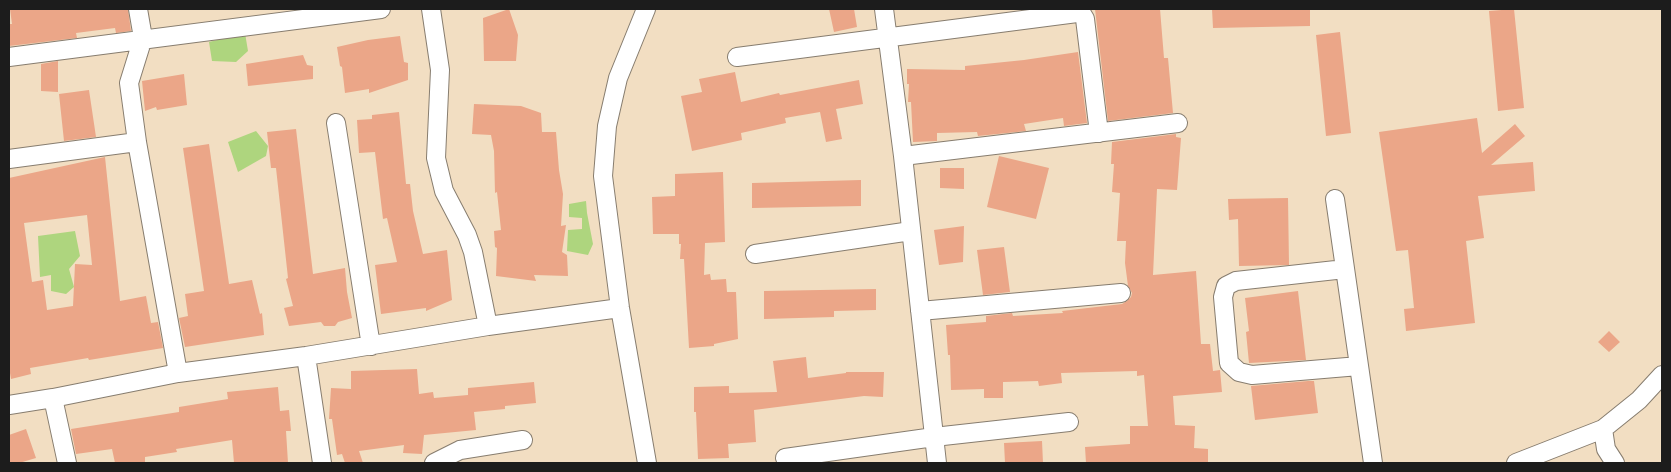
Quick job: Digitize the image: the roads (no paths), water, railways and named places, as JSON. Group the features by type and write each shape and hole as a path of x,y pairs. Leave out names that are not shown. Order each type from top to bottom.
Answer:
{"street":[{"path":"138,9 143,38 130,82 137,142 178,373"},
{"path":"9,56 380,9"},
{"path":"431,9 440,70 436,158 444,191 474,252 488,326"},
{"path":"646,9 618,78 607,126 603,176 620,308 647,463"},
{"path":"884,9 903,156 937,463"},
{"path":"737,56 1077,13 1082,14 1085,19 1099,132"},
{"path":"336,123 371,346"},
{"path":"903,156 1178,124"},
{"path":"9,159 137,142"},
{"path":"1335,200 1373,463"},
{"path":"755,254 910,231"},
{"path":"1345,269 1236,280 1226,286 1223,297 1229,363 1239,372 1252,376 1359,366"},
{"path":"920,311 1121,293"},
{"path":"9,405 178,373 306,356 488,326 620,308"},
{"path":"306,356 322,463"},
{"path":"1516,463 1603,429 1639,400 1662,375"},
{"path":"53,398 67,463"},
{"path":"784,458 934,437 1069,422"},
{"path":"1603,429 1606,449 1615,463"},
{"path":"434,463 460,450 523,440"}]}
